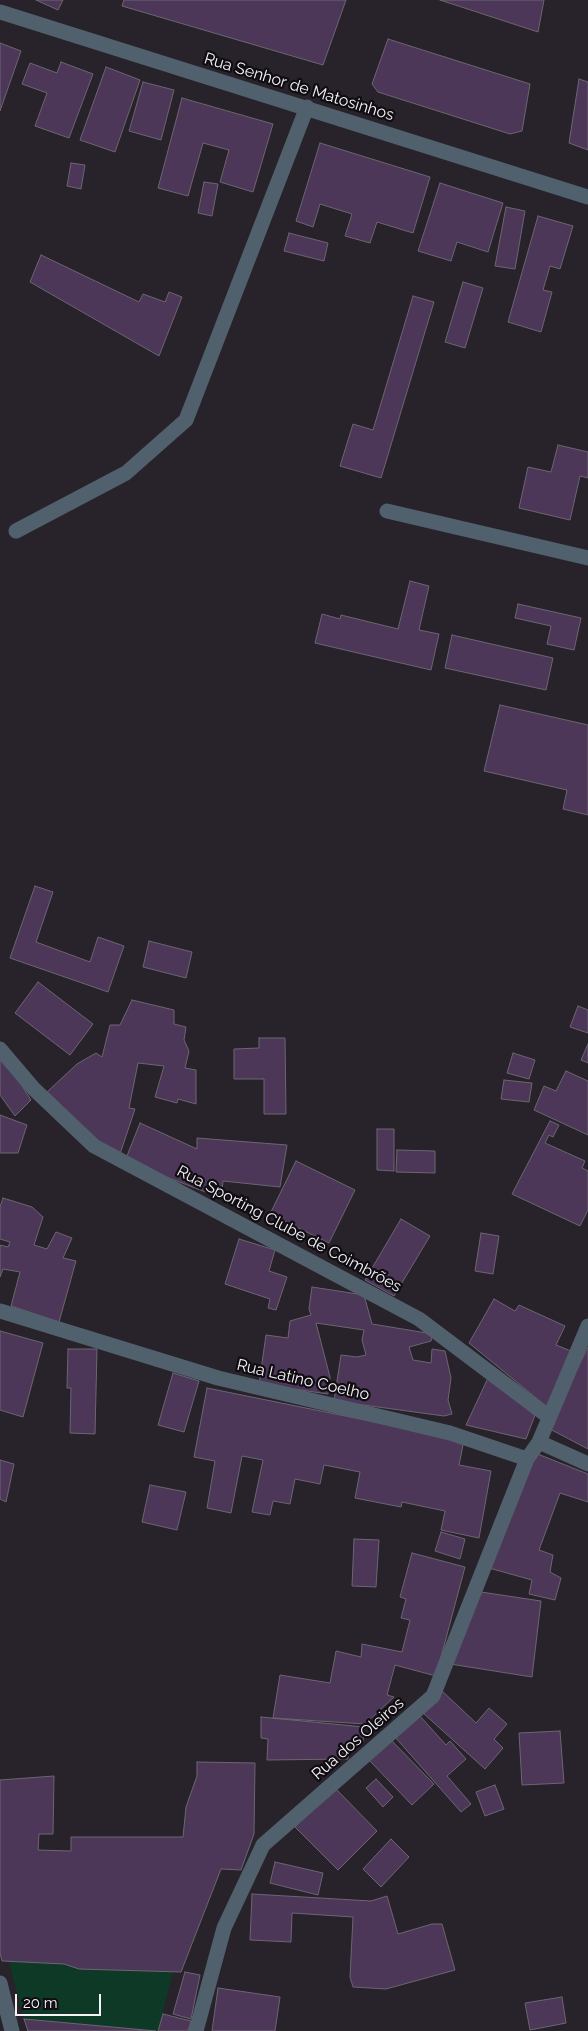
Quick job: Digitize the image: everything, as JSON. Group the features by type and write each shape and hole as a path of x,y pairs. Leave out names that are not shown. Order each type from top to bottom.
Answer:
{"street":[{"name":"Rua Senhor de Matosinhos","path":"0,12 307,107 588,197"},
{"path":"16,531 126,473 186,420 307,107"},
{"path":"387,510 588,558"},
{"name":"Rua Sporting Clube de Coimbrões","path":"0,1049 34,1089 94,1146 420,1318 549,1417"},
{"name":"Rua Latino Coelho","path":"0,1311 218,1378 450,1432 527,1459"},
{"path":"527,1459 539,1442 588,1326"},
{"path":"539,1442 588,1464"},
{"name":"Rua dos Oleiros","path":"196,2031 224,1928 263,1845 433,1696 527,1459"},
{"path":"0,1983 12,2031"}],"green space":[{"path":"8,1959 173,1972 158,2031 24,2019"}],"building":[{"path":"36,0 63,0 58,10"},
{"path":"124,0 346,0 323,65 122,6"},
{"path":"440,0 544,0 538,32"},
{"path":"388,39 530,84 522,131 510,134 378,92 372,84"},
{"path":"0,43 21,51 0,111"},
{"path":"61,62 93,74 69,138 35,126 47,93 22,84 30,63 57,73"},
{"path":"106,67 140,80 115,152 80,140"},
{"path":"579,79 588,82 588,150 569,143"},
{"path":"143,82 174,90 161,140 129,131"},
{"path":"182,98 273,124 253,192 220,182 229,150 203,143 188,196 158,188"},
{"path":"320,143 430,177 413,233 377,222 370,243 345,236 352,214 320,204 313,227 296,221"},
{"path":"71,163 85,165 81,189 67,186"},
{"path":"204,182 218,184 212,216 198,213"},
{"path":"440,183 503,203 488,252 457,242 451,261 418,251"},
{"path":"506,207 525,211 515,269 495,266"},
{"path":"538,216 573,226 560,269 550,266 543,290 552,292 541,332 508,322"},
{"path":"289,233 328,243 324,261 284,251"},
{"path":"41,255 139,302 143,294 165,302 169,292 182,297 159,356 30,282"},
{"path":"463,282 483,288 465,348 445,342"},
{"path":"413,296 434,302 381,478 340,466 353,424 373,430"},
{"path":"558,445 588,452 588,478 580,476 570,520 519,508 528,467 551,472"},
{"path":"410,581 429,586 419,630 439,634 431,670 315,643 322,614 340,619 341,615 398,629"},
{"path":"518,604 581,618 574,650 547,644 551,626 515,618"},
{"path":"452,635 553,658 546,690 445,668"},
{"path":"500,705 588,725 588,815 563,809 567,790 484,771"},
{"path":"35,886 53,892 36,942 90,962 98,937 124,946 108,992 10,958"},
{"path":"149,941 192,952 186,978 143,967"},
{"path":"38,982 93,1024 70,1055 15,1013"},
{"path":"132,1000 174,1010 174,1024 186,1027 184,1040 189,1051 185,1068 196,1070 196,1104 178,1099 177,1103 155,1097 164,1066 138,1063 129,1108 135,1109 120,1154 90,1138 47,1092 77,1064 96,1053 102,1057 110,1025 120,1025"},
{"path":"578,1006 588,1010 588,1033 570,1027"},
{"path":"259,1038 285,1038 286,1114 264,1114 264,1079 234,1079 234,1049 259,1048"},
{"path":"588,1044 588,1063 581,1060"},
{"path":"513,1053 535,1060 529,1079 507,1073"},
{"path":"0,1056 5,1059 31,1100 15,1116 0,1095"},
{"path":"566,1071 588,1081 588,1135 534,1110 544,1086 556,1091"},
{"path":"504,1080 532,1083 529,1102 501,1099"},
{"path":"0,1115 27,1125 18,1153 0,1153"},
{"path":"550,1121 559,1125 553,1137 549,1135 545,1143 585,1161 582,1168 588,1171 588,1210 580,1226 512,1194"},
{"path":"140,1123 197,1149 197,1138 287,1145 280,1187 223,1181 221,1198 125,1161"},
{"path":"377,1129 394,1129 394,1171 377,1170"},
{"path":"397,1150 435,1151 435,1173 396,1172"},
{"path":"296,1161 355,1190 329,1243 270,1214"},
{"path":"3,1198 32,1207 43,1217 34,1245 47,1249 56,1232 72,1238 63,1258 76,1261 59,1322 11,1306 20,1272 3,1269 0,1277 0,1245 8,1247 10,1242 0,1239 0,1207"},
{"path":"401,1219 430,1236 394,1296 365,1280"},
{"path":"481,1233 499,1236 493,1274 475,1271"},
{"path":"239,1239 275,1250 269,1271 287,1277 276,1310 268,1308 270,1299 225,1284"},
{"path":"312,1287 364,1295 372,1324 433,1334 431,1341 409,1347 413,1360 431,1363 432,1349 445,1351 451,1378 448,1400 452,1414 444,1416 334,1401 341,1355 357,1357 366,1355 362,1340 364,1330 316,1323 330,1377 328,1394 259,1384 266,1335 288,1338 290,1321 311,1315 309,1309"},
{"path":"494,1299 515,1311 519,1305 565,1326 556,1345 571,1351 547,1407 469,1343"},
{"path":"0,1331 43,1343 23,1417 0,1410"},
{"path":"588,1347 588,1449 548,1428"},
{"path":"68,1349 97,1349 95,1434 70,1433 71,1388 67,1388"},
{"path":"173,1373 199,1381 184,1432 158,1425"},
{"path":"488,1378 535,1415 526,1439 466,1425"},
{"path":"207,1388 464,1440 459,1465 491,1471 479,1538 441,1530 445,1511 402,1502 401,1507 355,1498 360,1472 324,1465 320,1484 295,1479 290,1504 273,1501 270,1515 252,1512 263,1460 242,1456 231,1513 207,1508 215,1461 194,1457"},
{"path":"535,1453 588,1474 588,1502 560,1493 539,1550 553,1555 550,1572 561,1578 555,1600 529,1594 532,1580 489,1568"},
{"path":"0,1460 14,1464 6,1502 0,1499"},
{"path":"150,1485 186,1492 177,1530 142,1522"},
{"path":"441,1532 465,1539 460,1559 435,1551"},
{"path":"354,1539 379,1540 376,1587 352,1586"},
{"path":"412,1553 465,1567 436,1676 395,1665 387,1695 394,1697 365,1724 273,1718 280,1675 330,1683 336,1651 361,1657 362,1644 402,1652 410,1620 401,1618 406,1599 400,1597"},
{"path":"481,1592 541,1601 532,1677 450,1664"},
{"path":"441,1690 476,1723 489,1708 507,1724 494,1739 503,1748 485,1769 422,1712"},
{"path":"419,1715 446,1745 450,1741 466,1759 447,1776 471,1804 461,1812 395,1737"},
{"path":"261,1717 364,1727 363,1742 348,1742 348,1759 267,1760 268,1739 261,1738"},
{"path":"560,1731 564,1783 522,1785 519,1733"},
{"path":"390,1739 434,1784 412,1805 369,1760"},
{"path":"197,1762 255,1763 254,1834 241,1870 221,1869 181,1972 79,1969 64,1964 2,1961 0,1953 0,1780 54,1776 53,1834 39,1834 38,1850 71,1851 71,1837 183,1837 186,1807 197,1776"},
{"path":"376,1779 393,1797 383,1807 366,1788"},
{"path":"495,1785 504,1809 485,1816 476,1792"},
{"path":"335,1788 377,1831 338,1870 295,1827"},
{"path":"391,1839 409,1857 381,1887 363,1869"},
{"path":"275,1862 323,1873 318,1895 270,1883"},
{"path":"252,1894 371,1901 387,1896 398,1934 432,1924 442,1924 455,1970 386,1989 353,1987 350,1977 353,1917 292,1913 291,1942 250,1940"},
{"path":"185,1972 200,1975 191,2019 173,2014"},
{"path":"218,1988 280,1997 275,2031 212,2031"},
{"path":"562,1997 566,2023 530,2030 525,2003"},
{"path":"163,2014 191,2021 188,2031 158,2031"},
{"path":"24,2019 156,2031 28,2031"}]}
